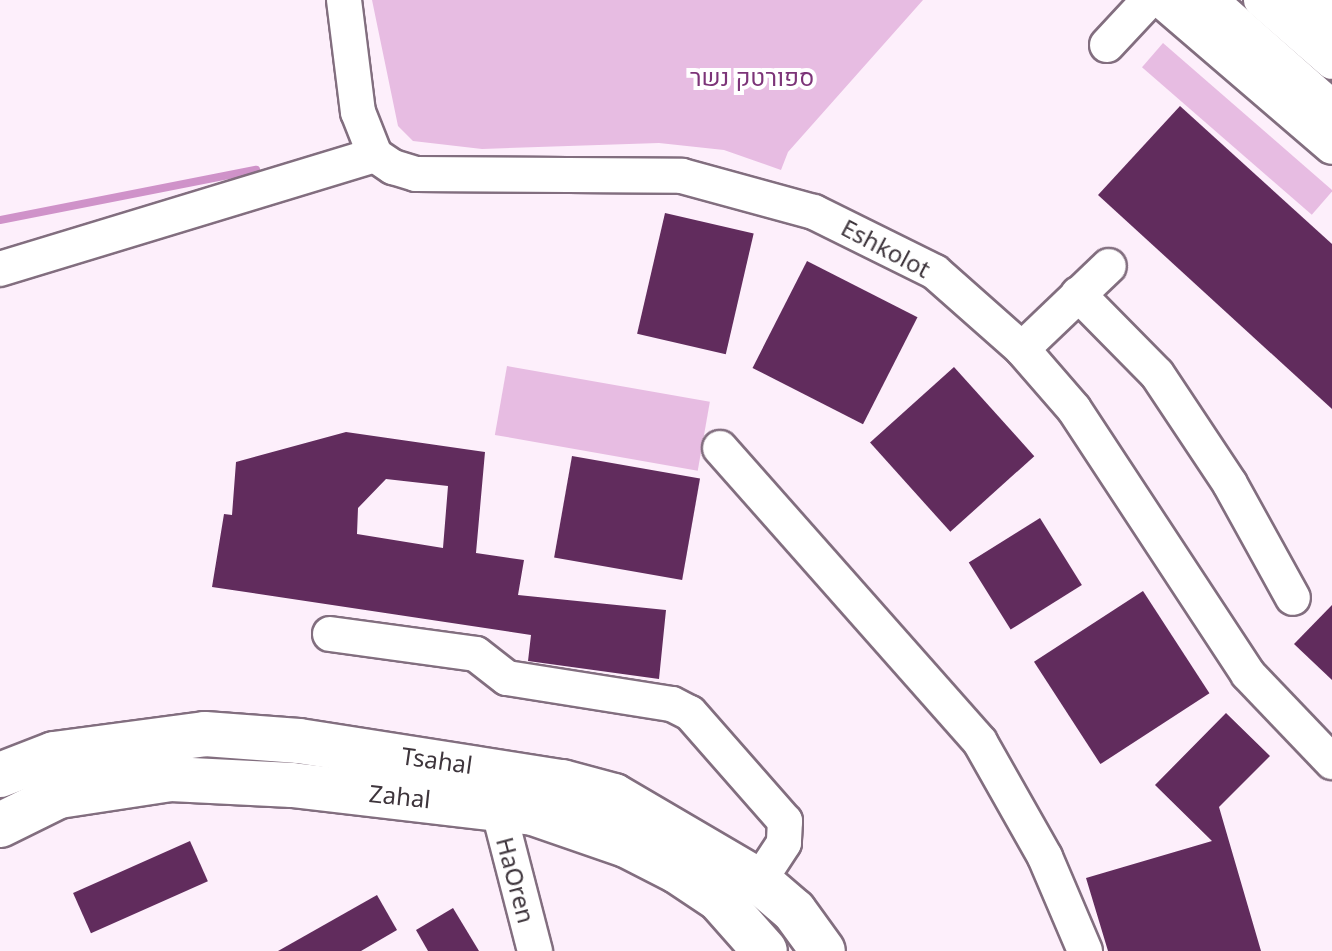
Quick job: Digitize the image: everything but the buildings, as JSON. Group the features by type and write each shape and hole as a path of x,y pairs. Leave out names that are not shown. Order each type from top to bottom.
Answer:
{"main road":[{"path":"1203,0 1332,114"},
{"path":"1308,0 1332,21"},
{"name":"Tsahal","path":"0,775 54,754 145,739 205,734 299,741 486,767 614,796 759,881 794,911 823,951"},
{"name":"Zahal","path":"0,825 59,796 171,779 278,784 533,813 626,845 677,871 719,899 765,951"}],"street":[{"path":"0,269 375,155 358,112 344,0"},
{"path":"1107,45 1149,0"},
{"path":"1161,0 1332,147"},
{"path":"1261,0 1332,62"},
{"name":"Eshkolot","path":"375,155 416,174 682,176 741,187 884,241 935,272 1022,349 1109,458 1248,674 1332,762"},
{"path":"1022,349 1109,266"},
{"path":"1078,294 1157,374 1230,484 1293,598"},
{"path":"720,448 980,742 1045,857 1085,951"},
{"path":"330,634 476,654 507,678 672,704 690,713 785,821 784,843 759,881"},
{"name":"HaOren","path":"498,808 535,951"}],"green space":[{"name":"ספורטק נשר","path":"372,0 923,0 788,152 781,170 724,150 659,143 482,149 413,141 398,126"},
{"path":"1163,43 1332,190 1312,215 1142,67"},
{"path":"507,366 710,402 698,471 495,435"}],"waterway":[{"path":"0,220 256,170"}]}
